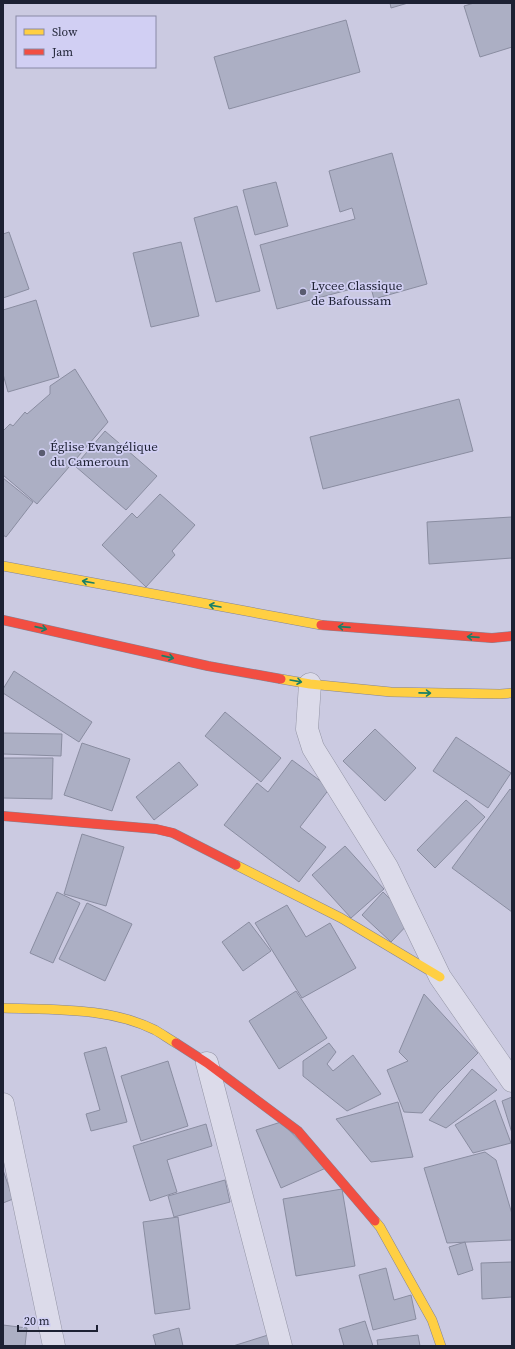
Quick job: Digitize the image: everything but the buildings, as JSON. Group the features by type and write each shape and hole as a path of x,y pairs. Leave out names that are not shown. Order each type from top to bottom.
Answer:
{"street":[{"path":"3,566 325,626 492,638 512,636"},
{"path":"3,620 208,666 310,684 391,692 500,694 512,692"},
{"path":"310,684 307,729 313,748 387,867 440,977 512,1081"},
{"path":"3,816 156,829 173,833 341,918 440,977"},
{"path":"3,1008 85,1011 124,1018 155,1030 207,1063 298,1131 380,1227 432,1320 441,1346"},
{"path":"207,1063 281,1346"},
{"path":"3,1104 54,1346"}],"traffic: slow":[{"path":"3,566 321,625"},
{"path":"281,679 310,684 391,692 512,693"},
{"path":"236,865 341,918 440,977"},
{"path":"3,1008 100,1013 119,1017 155,1030 176,1043"},
{"path":"375,1221 380,1227 432,1320 441,1346"}],"traffic: jam":[{"path":"3,620 208,666 281,679"},
{"path":"321,625 492,638 512,636"},
{"path":"3,816 156,829 173,833 236,865"},
{"path":"176,1043 207,1063 298,1131 375,1221"}],"place":[{"name":"Lycee Classique de Bafoussam","path":"303,292"},
{"name":"Église Evangélique du Cameroun","path":"42,453"}]}
